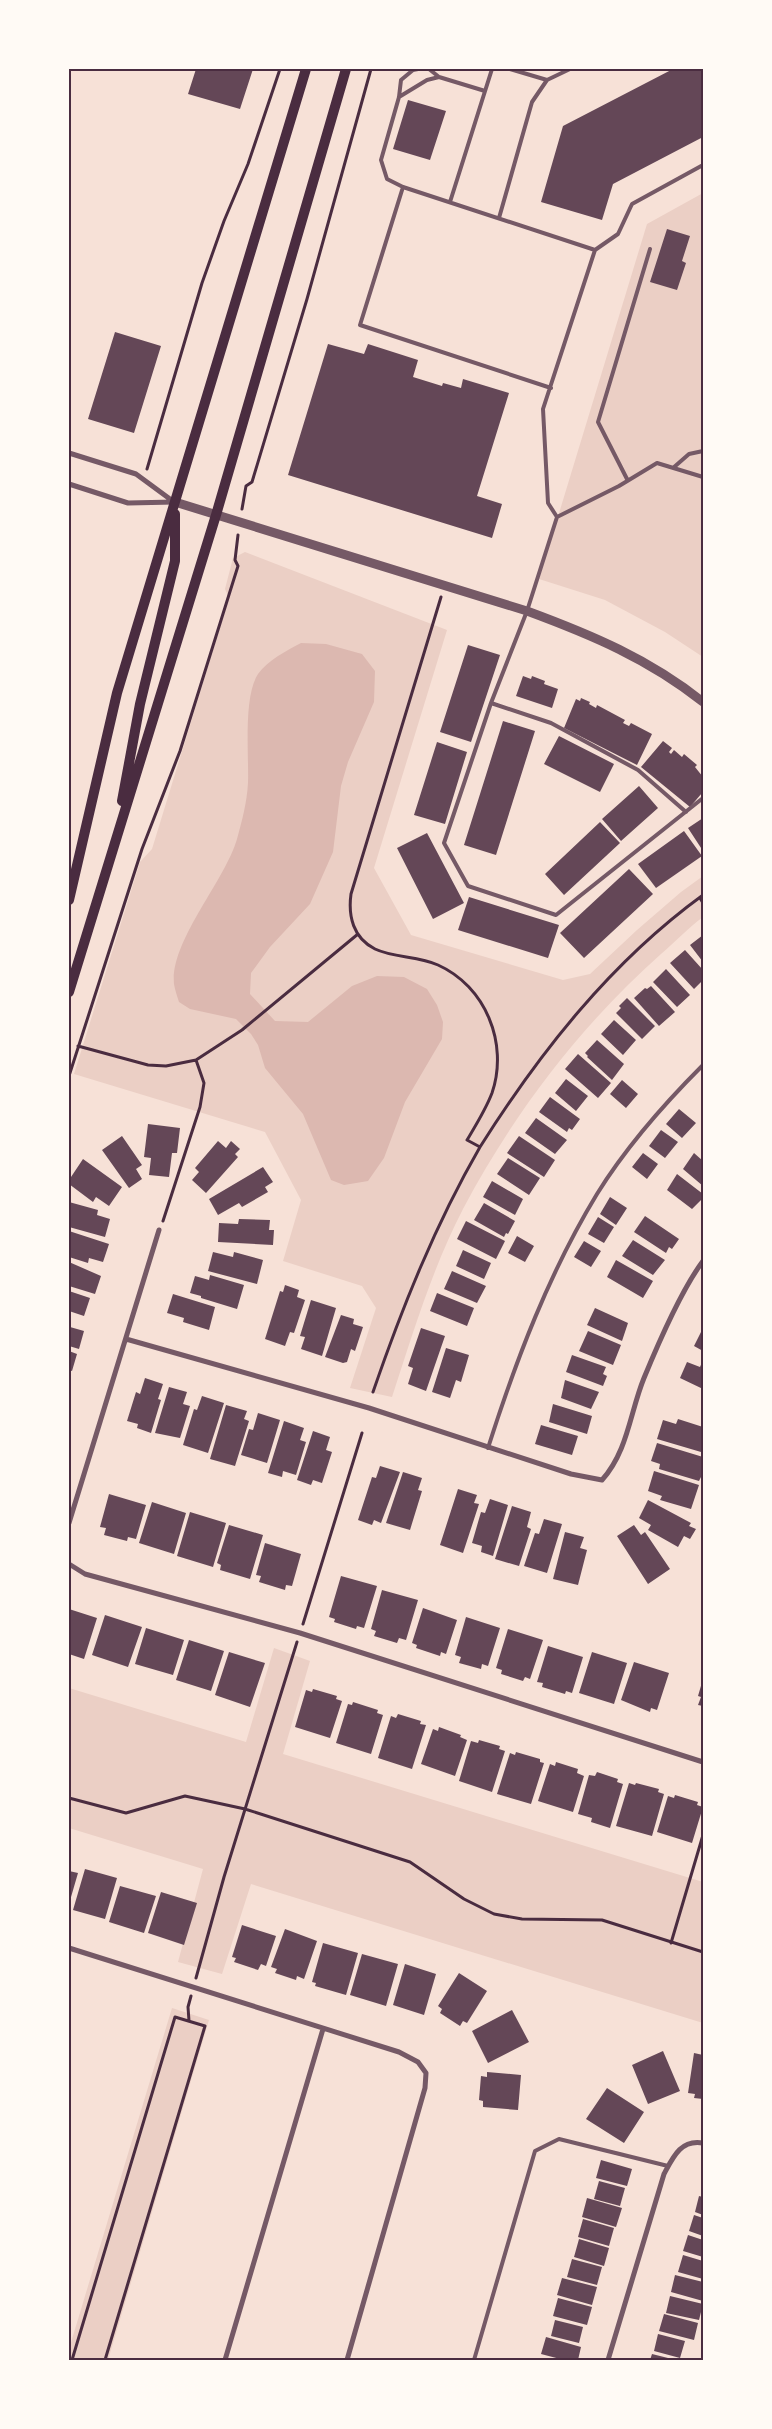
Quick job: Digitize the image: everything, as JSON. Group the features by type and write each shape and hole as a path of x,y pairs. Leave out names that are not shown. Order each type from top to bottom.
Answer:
{"main road":[{"path":"69,900 117,693 306,69"},
{"path":"69,992 216,515 346,69"},
{"path":"114,847 140,704 175,561 175,502"}],"street":[{"path":"69,453 136,474 175,502 527,611 607,642 651,665 703,702"},
{"path":"69,484 128,503 175,502"},
{"path":"69,1523 159,1230"},
{"path":"126,1340 369,1408 488,1449 571,1474 602,1480 612,1469 621,1452 644,1378 671,1320 703,1261"},
{"path":"69,1564 84,1574 300,1633 703,1762"},
{"path":"69,1949 398,2052 418,2062 426,2073 425,2088 347,2360"},
{"path":"225,2360 323,2029"},
{"path":"608,2360 668,2166 673,2156 684,2146 696,2142 703,2143"}],"lane":[{"path":"418,69 413,70 401,80 399,97 380,160 387,179 403,187 595,250"},
{"path":"428,69 439,77 485,91"},
{"path":"450,202 492,69"},
{"path":"510,69 547,80"},
{"path":"499,218 532,102 547,80 570,69"},
{"path":"399,97 427,80 439,77"},
{"path":"557,517 548,502 543,409 595,250 618,234 632,204 703,165"},
{"path":"403,187 360,325 551,388"},
{"path":"628,480 598,422 650,250"},
{"path":"673,468 689,454 703,451"},
{"path":"703,478 657,463 557,517 527,611 491,703 444,843 468,886 556,915 703,798"},
{"path":"491,703 551,723 638,770 686,812"},
{"path":"488,1449 529,1333 564,1253 598,1193 640,1134 703,1065"},
{"path":"474,2360 535,2151 560,2139 668,2166"}],"path":[{"path":"150,455 202,283 224,221 248,164 280,69"},
{"path":"246,486 252,482 258,464 310,290 371,69"},
{"path":"69,1076 153,820 180,751 238,566 235,560"},
{"path":"445,585 351,894 350,917 358,934 374,948 418,958 447,969 473,989 482,1002 495,1037 497,1071 492,1092 467,1140 480,1147"},
{"path":"373,1392 425,1255 460,1182 480,1147 526,1076 577,1012 644,945 701,897 703,903"},
{"path":"78,1046 148,1065 166,1066 196,1060 242,1030 358,934"},
{"path":"159,1230 172,1197 200,1107 204,1083 196,1060"},
{"path":"306,1611 362,1433"},
{"path":"199,1971 245,1809 295,1648"},
{"path":"69,1798 126,1813 185,1796 245,1809 410,1862 464,1899 494,1914 522,1919 602,1920 703,1952"},
{"path":"670,1943 703,1836"},
{"path":"188,2007 189,2021"},
{"path":"72,2360 175,2017 205,2026 105,2360"}],"shaded area":[{"path":"703,193 703,657 665,632 605,600 539,579 647,224"},
{"path":"245,552 447,630 374,868 411,935 563,980 590,974 637,930 681,892 703,876 703,917 631,982 576,1041 526,1105 483,1173 463,1209 442,1255 392,1397 350,1388 376,1308 362,1286 283,1261 301,1200 265,1132 74,1074 140,862 152,849 229,598 225,589 233,558"},
{"path":"301,643 326,644 362,654 375,671 374,702 348,762 341,786 333,852 310,904 270,947 251,973 250,994 275,1021 308,1022 352,986 377,976 404,977 427,989 437,1005 443,1022 442,1039 405,1102 384,1158 368,1181 344,1185 331,1180 303,1114 265,1068 258,1045 251,1034 236,1019 190,1009 179,1002 174,984 175,967 180,949 231,856 241,825 247,790 248,727 253,684 258,674 267,664"},
{"path":"274,1648 310,1661 283,1754 703,1882 703,2023 251,1884 222,1974 178,1962 203,1869 69,1828 69,1688 246,1742"},
{"path":"172,2008 209,2020 108,2360 69,2360 69,2349"}],"building":[{"path":"196,69 253,69 240,109 188,94"},
{"path":"673,69 703,69 703,137 613,184 602,220 541,202 563,126"},
{"path":"408,100 446,111 430,160 393,149"},
{"path":"667,229 690,236 682,261 686,263 677,290 650,282"},
{"path":"115,332 161,346 134,433 88,419"},
{"path":"328,344 364,354 368,344 418,360 413,377 442,386 443,383 461,388 463,379 509,393 477,496 502,504 492,538 288,475"},
{"path":"468,645 500,655 471,742 440,732"},
{"path":"523,676 531,679 532,676 545,681 544,684 558,689 552,708 516,696"},
{"path":"581,698 590,702 589,704 596,708 597,705 625,720 623,723 629,726 631,723 652,734 637,765 564,728 576,699 580,701"},
{"path":"503,721 535,731 496,855 464,845"},
{"path":"559,736 614,764 600,792 544,764"},
{"path":"663,741 672,748 669,752 671,754 674,750 682,757 684,754 697,765 695,767 703,777 703,794 690,807 641,767"},
{"path":"437,742 467,752 445,824 414,815"},
{"path":"639,786 658,808 621,841 602,819"},
{"path":"703,818 703,851 688,828"},
{"path":"600,822 620,843 564,895 545,874"},
{"path":"684,831 702,856 656,888 638,864"},
{"path":"427,833 464,903 433,919 397,848"},
{"path":"629,869 653,894 584,958 560,933"},
{"path":"469,897 559,925 548,958 458,930"},
{"path":"703,935 703,962 690,945"},
{"path":"685,950 703,970 703,980 694,989 670,963"},
{"path":"666,969 690,995 677,1007 653,982"},
{"path":"651,986 675,1012 659,1026 634,998 645,988 647,989"},
{"path":"627,998 655,1026 642,1039 616,1013 621,1008 619,1006"},
{"path":"614,1020 636,1040 623,1055 601,1034"},
{"path":"597,1040 624,1064 612,1080 585,1053"},
{"path":"578,1054 611,1083 598,1098 565,1069"},
{"path":"566,1079 588,1096 576,1111 555,1093"},
{"path":"622,1080 638,1094 626,1108 610,1094"},
{"path":"550,1097 580,1119 572,1130 569,1128 567,1132 539,1112"},
{"path":"679,1109 696,1123 682,1138 666,1124"},
{"path":"536,1118 567,1140 555,1154 525,1133"},
{"path":"148,1124 180,1128 177,1153 172,1153 169,1177 149,1175 151,1158 144,1157"},
{"path":"661,1130 678,1142 665,1158 649,1146"},
{"path":"122,1136 142,1165 136,1169 142,1179 129,1188 102,1150"},
{"path":"519,1136 555,1160 544,1177 507,1153"},
{"path":"218,1141 226,1148 231,1141 240,1149 235,1154 238,1157 206,1193 192,1180 199,1172 195,1168"},
{"path":"643,1153 658,1164 647,1179 632,1167"},
{"path":"694,1153 703,1161 703,1186 683,1169"},
{"path":"508,1158 540,1178 529,1195 497,1174"},
{"path":"83,1159 122,1187 109,1206 96,1197 93,1202 69,1184 69,1180"},
{"path":"263,1167 273,1182 265,1187 268,1192 242,1207 239,1203 218,1215 209,1199"},
{"path":"677,1174 703,1194 703,1198 692,1209 667,1190"},
{"path":"492,1181 523,1199 515,1215 483,1197"},
{"path":"610,1197 627,1208 616,1225 600,1214"},
{"path":"69,1202 98,1210 97,1215 110,1219 105,1237 69,1227"},
{"path":"484,1203 515,1221 508,1234 506,1233 504,1237 474,1220"},
{"path":"645,1216 679,1239 672,1249 669,1247 666,1253 634,1232"},
{"path":"598,1217 614,1227 604,1243 588,1234"},
{"path":"239,1219 270,1220 269,1230 274,1230 273,1245 218,1242 219,1223 238,1224"},
{"path":"466,1221 505,1241 496,1259 457,1239"},
{"path":"69,1231 109,1244 103,1262 89,1258 88,1263 69,1257"},
{"path":"517,1236 534,1246 525,1262 508,1253"},
{"path":"633,1240 665,1260 653,1275 622,1256"},
{"path":"584,1241 601,1251 591,1267 574,1257"},
{"path":"463,1250 491,1263 484,1279 456,1266"},
{"path":"213,1252 233,1257 234,1252 263,1260 257,1284 208,1271"},
{"path":"616,1260 653,1281 643,1298 607,1277"},
{"path":"69,1262 101,1276 95,1294 69,1286"},
{"path":"452,1271 486,1286 477,1303 444,1289"},
{"path":"210,1275 244,1285 237,1309 190,1293 195,1276 209,1280"},
{"path":"285,1285 299,1290 297,1297 305,1300 294,1333 290,1332 285,1346 265,1339 280,1291 283,1292"},
{"path":"69,1291 90,1298 84,1316 69,1311"},
{"path":"437,1293 474,1308 467,1326 430,1311"},
{"path":"173,1294 215,1307 209,1330 183,1322 184,1318 167,1313"},
{"path":"311,1300 336,1308 322,1356 301,1349 305,1337 300,1336"},
{"path":"595,1308 628,1323 622,1341 587,1325"},
{"path":"341,1315 354,1319 353,1324 363,1327 355,1351 351,1349 347,1362 343,1363 325,1357"},
{"path":"69,1322 71,1323 70,1327 84,1331 79,1349 69,1346"},
{"path":"421,1328 445,1336 426,1391 408,1384 413,1368 408,1366"},
{"path":"703,1328 703,1351 694,1346"},
{"path":"588,1331 621,1345 613,1365 579,1351"},
{"path":"446,1348 469,1355 461,1382 456,1380 450,1398 432,1392"},
{"path":"69,1351 77,1354 72,1371 69,1370"},
{"path":"572,1355 606,1367 603,1374 607,1376 603,1386 566,1372"},
{"path":"703,1360 703,1389 680,1378 687,1362 700,1367"},
{"path":"145,1378 163,1384 158,1399 161,1400 151,1433 137,1428 138,1424 127,1421 136,1392 140,1394"},
{"path":"565,1380 599,1392 591,1409 561,1398"},
{"path":"169,1387 187,1392 183,1404 190,1406 180,1438 155,1433"},
{"path":"202,1396 224,1403 208,1453 183,1445 194,1409 197,1410"},
{"path":"553,1404 592,1416 587,1434 549,1422"},
{"path":"226,1405 247,1411 244,1419 249,1421 235,1466 210,1459"},
{"path":"258,1413 280,1420 267,1463 241,1455 249,1429 253,1430"},
{"path":"678,1419 703,1427 701,1452 657,1439 663,1420 676,1424"},
{"path":"284,1421 304,1428 300,1440 306,1442 296,1475 283,1471 282,1477 268,1473"},
{"path":"541,1425 578,1436 572,1455 535,1444"},
{"path":"313,1431 330,1437 326,1450 332,1452 322,1483 313,1480 311,1485 297,1480"},
{"path":"657,1443 703,1457 703,1473 699,1481 659,1469 660,1464 651,1461"},
{"path":"380,1466 400,1472 381,1523 374,1520 372,1525 358,1520 372,1477 376,1478"},
{"path":"654,1471 699,1485 691,1509 660,1500 662,1496 648,1491"},
{"path":"403,1472 422,1478 418,1490 422,1491 410,1530 386,1523"},
{"path":"458,1489 477,1495 474,1503 479,1504 463,1553 440,1545"},
{"path":"109,1494 146,1505 136,1539 128,1537 127,1541 104,1535 106,1528 100,1527"},
{"path":"490,1499 508,1505 493,1556 481,1552 482,1546 472,1543 481,1512 485,1513"},
{"path":"648,1500 691,1523 689,1526 696,1529 690,1539 684,1536 678,1547 648,1530 651,1525 639,1518"},
{"path":"152,1502 186,1513 174,1554 139,1543"},
{"path":"512,1506 531,1512 527,1527 531,1529 519,1566 495,1559"},
{"path":"190,1512 226,1523 213,1567 177,1556"},
{"path":"544,1519 562,1524 547,1573 524,1566 535,1533 539,1534"},
{"path":"229,1525 263,1535 250,1579 220,1570 221,1565 217,1563"},
{"path":"634,1525 641,1535 645,1532 670,1569 648,1584 617,1536"},
{"path":"565,1532 584,1537 580,1548 587,1550 578,1585 553,1579"},
{"path":"265,1543 301,1554 292,1586 286,1585 285,1590 259,1582 261,1576 256,1575"},
{"path":"341,1576 377,1586 364,1628 357,1626 356,1629 334,1622 335,1619 329,1617"},
{"path":"382,1590 418,1600 406,1640 399,1638 397,1643 374,1636 376,1631 371,1629"},
{"path":"423,1608 457,1620 446,1654 441,1652 440,1656 416,1648 417,1645 412,1643"},
{"path":"69,1609 97,1618 84,1659 69,1654"},
{"path":"105,1615 142,1627 128,1667 92,1655"},
{"path":"466,1617 500,1628 488,1666 482,1664 481,1669 459,1663 461,1657 455,1655"},
{"path":"146,1628 184,1640 173,1675 135,1664"},
{"path":"508,1629 543,1640 530,1679 525,1677 523,1681 501,1674 502,1670 496,1668"},
{"path":"189,1640 224,1651 211,1691 176,1680"},
{"path":"548,1646 583,1657 572,1693 566,1691 565,1694 542,1687 543,1683 537,1682"},
{"path":"229,1652 265,1663 250,1707 215,1695"},
{"path":"592,1652 627,1663 614,1704 579,1693"},
{"path":"634,1662 669,1673 657,1710 651,1708 650,1712 621,1700"},
{"path":"703,1679 703,1706 698,1705 701,1697 698,1696"},
{"path":"313,1689 337,1696 336,1699 342,1701 330,1738 295,1727 306,1690 312,1692"},
{"path":"353,1702 378,1710 377,1713 383,1715 371,1754 336,1743 348,1704 352,1705"},
{"path":"398,1714 421,1721 420,1724 426,1725 412,1769 378,1758 391,1716 396,1718"},
{"path":"439,1727 461,1735 460,1737 467,1740 455,1776 421,1764 433,1729 438,1731"},
{"path":"479,1740 500,1746 499,1749 505,1751 492,1792 459,1781 471,1741 478,1743"},
{"path":"516,1752 540,1759 540,1762 544,1763 531,1804 497,1794 510,1753 515,1755"},
{"path":"556,1762 578,1769 577,1773 584,1776 573,1812 538,1801 550,1764 555,1766"},
{"path":"597,1772 618,1779 617,1782 623,1784 610,1828 591,1822 592,1818 578,1814 589,1775 595,1776"},
{"path":"629,1783 659,1789 658,1792 664,1794 652,1836 616,1826"},
{"path":"675,1795 698,1802 697,1805 703,1807 692,1843 657,1832 668,1796 674,1798"},
{"path":"85,1869 117,1878 105,1919 73,1910"},
{"path":"69,1871 78,1873 69,1904"},
{"path":"120,1886 156,1896 144,1933 109,1922"},
{"path":"161,1892 197,1903 184,1945 148,1933"},
{"path":"242,1925 276,1936 266,1966 261,1964 258,1970 234,1962 236,1958 232,1957"},
{"path":"285,1929 317,1941 304,1979 297,1976 296,1980 275,1973 277,1969 271,1967"},
{"path":"323,1943 358,1953 346,1995 315,1986 316,1983 312,1982"},
{"path":"362,1954 398,1964 386,2006 350,1995"},
{"path":"405,1964 436,1974 424,2015 393,2005"},
{"path":"459,1973 487,1991 467,2023 463,2021 460,2026 440,2013 442,2009 438,2006"},
{"path":"512,2010 529,2042 488,2063 472,2031"},
{"path":"663,2051 680,2091 648,2104 632,2065"},
{"path":"694,2053 703,2055 703,2099 694,2098 695,2094 688,2093"},
{"path":"487,2072 521,2075 518,2110 483,2107 483,2101 479,2100 481,2076 487,2077"},
{"path":"607,2088 644,2112 624,2143 586,2119"},
{"path":"601,2160 632,2169 627,2186 596,2178"},
{"path":"599,2181 625,2188 620,2206 594,2199"},
{"path":"699,2196 703,2197 703,2215 695,2212"},
{"path":"587,2198 622,2208 616,2227 582,2217"},
{"path":"694,2215 703,2218 703,2236 689,2231"},
{"path":"583,2219 614,2228 609,2246 578,2237"},
{"path":"688,2235 703,2240 703,2257 683,2251"},
{"path":"579,2239 609,2248 604,2266 574,2257"},
{"path":"683,2255 703,2261 703,2279 678,2272"},
{"path":"572,2259 602,2267 597,2285 567,2277"},
{"path":"675,2275 703,2282 703,2301 671,2292"},
{"path":"562,2278 597,2287 592,2305 557,2295"},
{"path":"670,2296 703,2304 699,2320 666,2313"},
{"path":"558,2298 592,2307 587,2325 553,2316"},
{"path":"664,2314 698,2323 694,2340 659,2331"},
{"path":"555,2320 583,2327 579,2343 551,2336"},
{"path":"658,2334 685,2341 680,2358 654,2351"},
{"path":"546,2337 581,2347 578,2360 564,2360 541,2354"},
{"path":"652,2354 676,2360 650,2360"}]}
